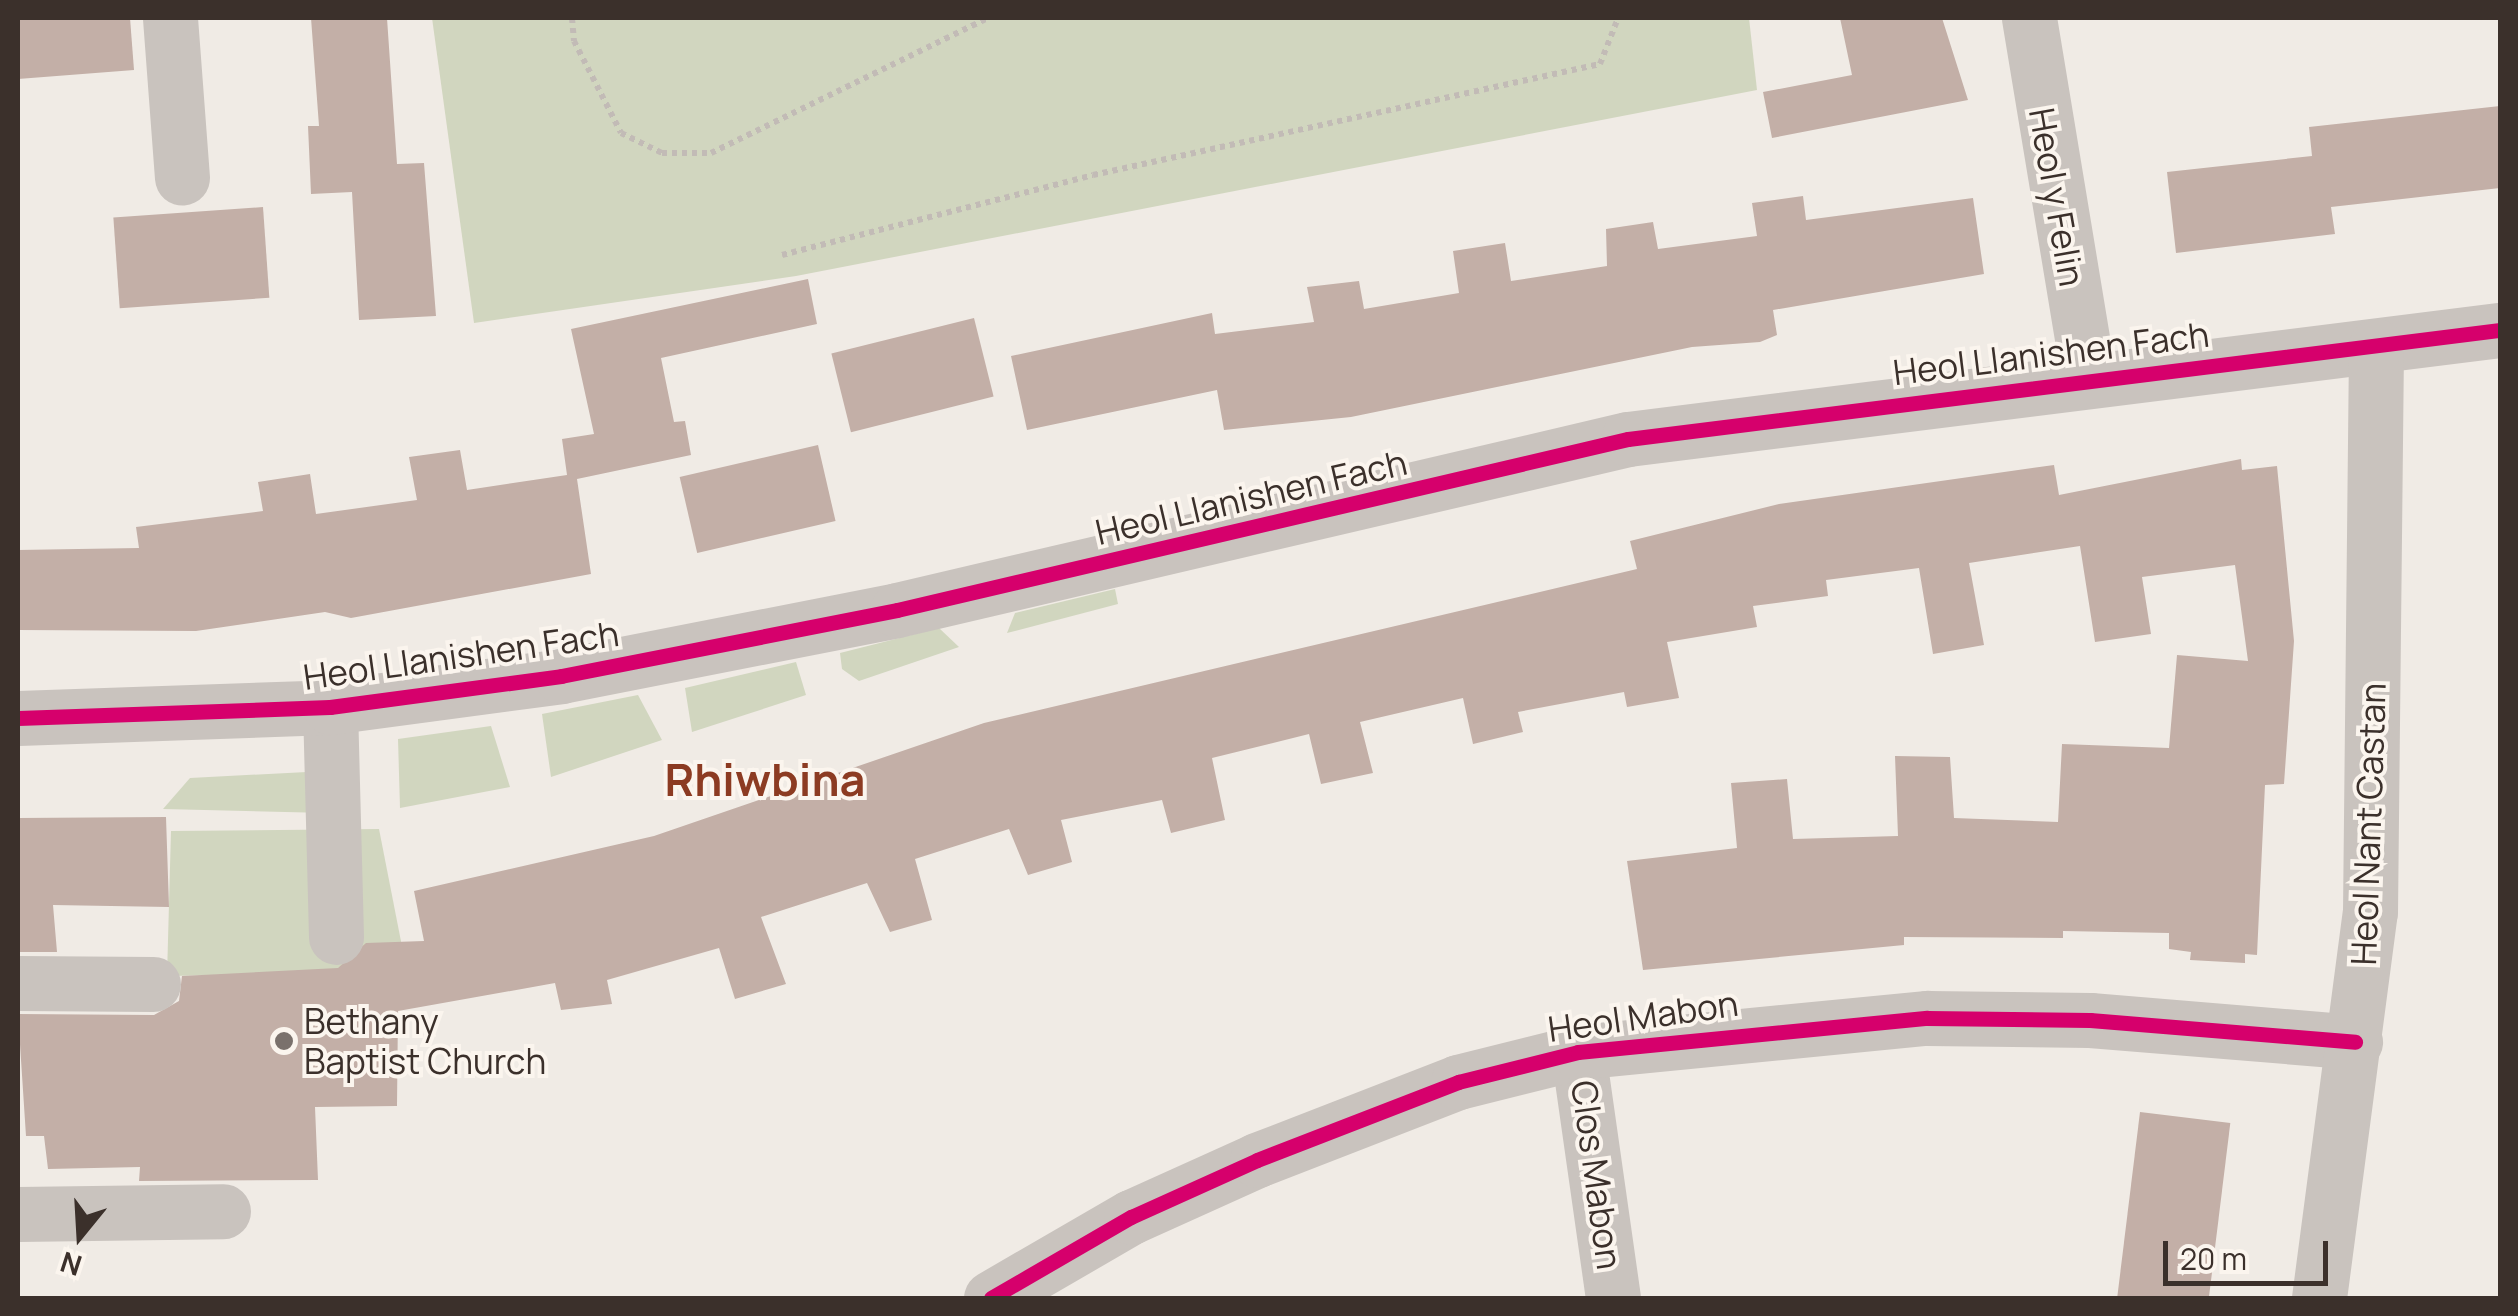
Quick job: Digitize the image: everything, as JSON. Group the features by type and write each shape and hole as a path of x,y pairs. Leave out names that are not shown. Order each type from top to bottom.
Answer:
{"street":[{"path":"170,18 182,178"},
{"name":"Heol y Felin","path":"2029,18 2088,376"},
{"name":"Heol Llanishen Fach","path":"18,718 330,706 561,676 897,610 1628,439 2088,376 2500,330"},
{"name":"Heol Nant Castan","path":"2320,1298 2370,912 2376,346"},
{"path":"330,706 336,936"},
{"path":"18,984 153,984"},
{"name":"Heol Mabon","path":"990,1298 1131,1217 1257,1160 1458,1082 1578,1052 1928,1018 2354,1042"},
{"name":"Clos Mabon","path":"1578,1052 1613,1298"},
{"path":"18,1214 223,1211"}],"path":[{"path":"572,18 574,41 621,133 662,153 711,153 988,18"},
{"path":"782,255 1093,175 1600,64 1618,18"}],"green space":[{"path":"432,18 1749,18 1757,90 796,276 474,323"},
{"path":"1115,589 1118,604 1007,633 1015,613"},
{"path":"939,628 959,647 859,681 842,669 840,653"},
{"path":"796,662 806,695 692,732 685,688"},
{"path":"638,695 662,740 551,777 542,714"},
{"path":"491,726 510,787 400,808 398,739"},
{"path":"326,771 327,813 163,809 190,778"},
{"path":"379,829 407,972 167,976 171,831"}],"building":[{"path":"18,18 130,18 134,70 18,79"},
{"path":"311,18 387,18 397,164 424,163 436,316 359,320 352,192 311,194 308,126 319,126"},
{"path":"1840,18 1942,18 1968,100 1772,138 1763,92 1852,75"},
{"path":"2500,106 2500,188 2331,207 2335,234 2176,253 2167,172 2312,156 2309,127"},
{"path":"1803,196 1806,220 1973,198 1984,274 1773,310 1777,335 1760,342 1692,347 1351,417 1224,430 1217,390 1027,430 1011,356 1212,313 1215,334 1314,322 1307,287 1359,281 1364,309 1459,293 1453,251 1505,243 1511,281 1607,266 1606,229 1653,222 1658,249 1757,236 1752,203"},
{"path":"263,207 269,298 120,308 113,217"},
{"path":"808,279 817,324 661,358 674,422 685,421 691,455 577,479 591,574 351,618 325,612 196,631 18,630 18,550 139,548 136,527 263,511 258,482 310,474 316,514 417,500 409,457 460,450 467,490 567,475 562,439 594,434 571,329"},
{"path":"974,318 994,397 851,432 831,354"},
{"path":"818,445 836,521 697,553 680,477"},
{"path":"2241,459 2242,470 2277,466 2294,641 2284,784 2265,785 2257,955 2245,954 2245,963 2190,960 2191,952 2169,949 2169,933 2063,931 2063,938 1904,937 1904,945 1643,970 1627,861 1737,848 1731,783 1787,779 1793,839 1898,836 1895,756 1950,757 1954,818 2058,822 2062,744 2169,748 2177,655 2248,661 2235,565 2142,577 2151,634 2095,642 2080,546 1969,563 1984,645 1933,654 1919,568 1826,580 1828,596 1753,606 1757,627 1667,642 1679,698 1627,707 1624,692 1518,712 1523,732 1473,744 1463,698 1360,722 1373,773 1321,784 1309,734 1212,758 1225,820 1171,833 1162,800 1061,820 1072,862 1028,875 1009,829 915,859 932,920 890,932 867,883 761,917 786,984 735,999 719,948 607,980 612,1004 561,1010 555,983 398,1011 397,1106 315,1107 318,1180 139,1181 140,1167 48,1169 44,1136 26,1136 18,1014 154,1015 179,1001 182,976 338,968 366,943 424,941 414,891 654,836 984,723 1637,569 1630,541 1779,504 2054,465 2059,495"},
{"path":"166,817 169,907 53,905 57,952 18,952 18,818"},
{"path":"2140,1112 2230,1123 2209,1298 2117,1298"}],"cycle path":[{"path":"18,718 330,707 561,676 897,610 1628,439 2500,330"},
{"path":"991,1298 1131,1217 1257,1160 1458,1082 1578,1052 1927,1018 2090,1020 2355,1042"}],"place":[{"name":"Bethany Baptist Church","path":"284,1041"}],"district":[{"name":"Rhiwbina","path":"765,780"}]}
